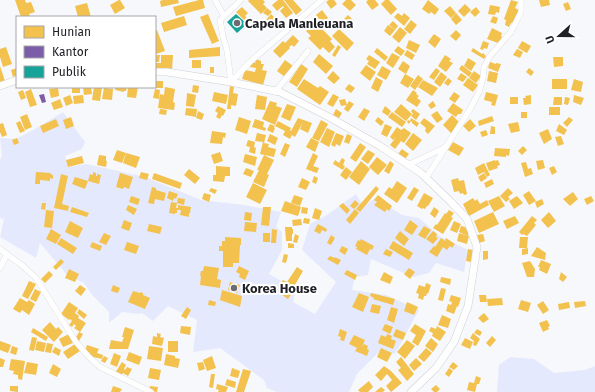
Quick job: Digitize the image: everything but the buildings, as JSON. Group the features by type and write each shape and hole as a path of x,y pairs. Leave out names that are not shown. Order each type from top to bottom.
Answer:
{"street":[{"path":"215,0 224,16"},
{"path":"232,82 220,20 241,0"},
{"path":"232,82 251,61 322,0"},
{"path":"426,178 470,109 479,92 484,67 490,56 511,32 518,19 521,12 521,0"},
{"path":"275,92 308,51"},
{"path":"156,72 167,72 232,82 280,92 329,117 380,146 408,165 426,178 467,219 477,247 468,306 454,342 436,368 411,392"},
{"path":"0,86 16,80"},
{"path":"408,165 446,147"},
{"path":"0,249 36,278 76,342 100,368 150,392"},
{"path":"0,268 7,254"}],"shaded area":[{"path":"63,112 85,142 82,149 65,156 69,167 86,164 145,177 201,200 244,205 281,212 276,227 282,232 282,250 269,274 296,289 293,302 315,314 336,282 302,250 310,224 327,215 356,194 363,206 376,198 402,215 419,218 441,237 468,250 464,272 436,263 429,273 413,277 371,259 368,275 355,277 352,290 386,295 419,310 395,354 380,351 357,374 349,392 277,392 267,388 264,380 220,348 193,352 197,320 168,306 153,321 142,313 122,312 109,323 109,312 93,296 84,283 67,275 40,243 36,258 0,237 4,219 0,218 0,160 2,156 0,138 16,139"},
{"path":"510,357 534,359 554,373 585,370 595,366 595,392 497,392 499,365"}],"place":[{"name":"Capela Manleuana","path":"237,23"},
{"name":"Korea House","path":"234,288"}]}
